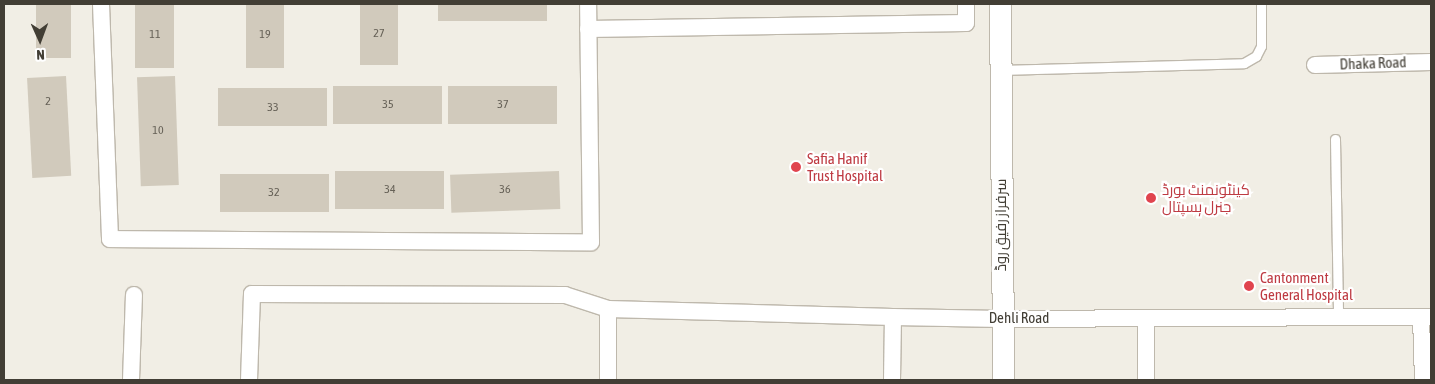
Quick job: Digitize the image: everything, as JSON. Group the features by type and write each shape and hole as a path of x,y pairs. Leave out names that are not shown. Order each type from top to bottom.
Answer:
{"street":[{"path":"100,4 110,239 591,242 588,4"},
{"path":"588,28 966,23 966,4"},
{"name":"سرفراز رفیق روڈ","path":"1000,4 1003,380"},
{"name":"Dhaka Road","path":"1315,65 1431,62"},
{"name":"Dehli Road","path":"249,380 252,294 565,295 608,309 893,317 1002,319 1426,317"},
{"path":"131,380 134,295"},
{"path":"608,309 608,380"},
{"path":"892,380 893,317"},
{"path":"1423,380 1426,317"},
{"path":"1146,318 1146,380"}],"lane":[{"path":"1000,70 1244,62 1256,56 1261,46 1261,4"},
{"path":"1335,139 1338,317"}],"building":[{"path":"36,4 71,4 71,58 36,58"},
{"path":"135,4 174,4 174,68 135,68"},
{"path":"246,4 284,4 284,68 246,68"},
{"path":"360,4 398,4 398,65 360,65"},
{"path":"438,4 547,4 547,21 438,21"},
{"path":"66,76 71,176 32,178 27,78"},
{"path":"175,76 179,185 141,186 137,77"},
{"path":"333,86 442,86 442,124 333,124"},
{"path":"448,86 557,86 557,124 448,124"},
{"path":"218,88 327,88 327,126 218,126"},
{"path":"335,171 444,171 444,209 335,209"},
{"path":"559,171 560,209 451,213 450,175"},
{"path":"220,174 329,174 329,212 220,212"}],"place":[{"name":"Safia Hanif Trust Hospital","path":"796,167"},
{"name":"کینٹونمنٹ بورڈ جنرل ہسپتال","path":"1151,198"},
{"name":"Cantonment General Hospital","path":"1249,286"}]}
